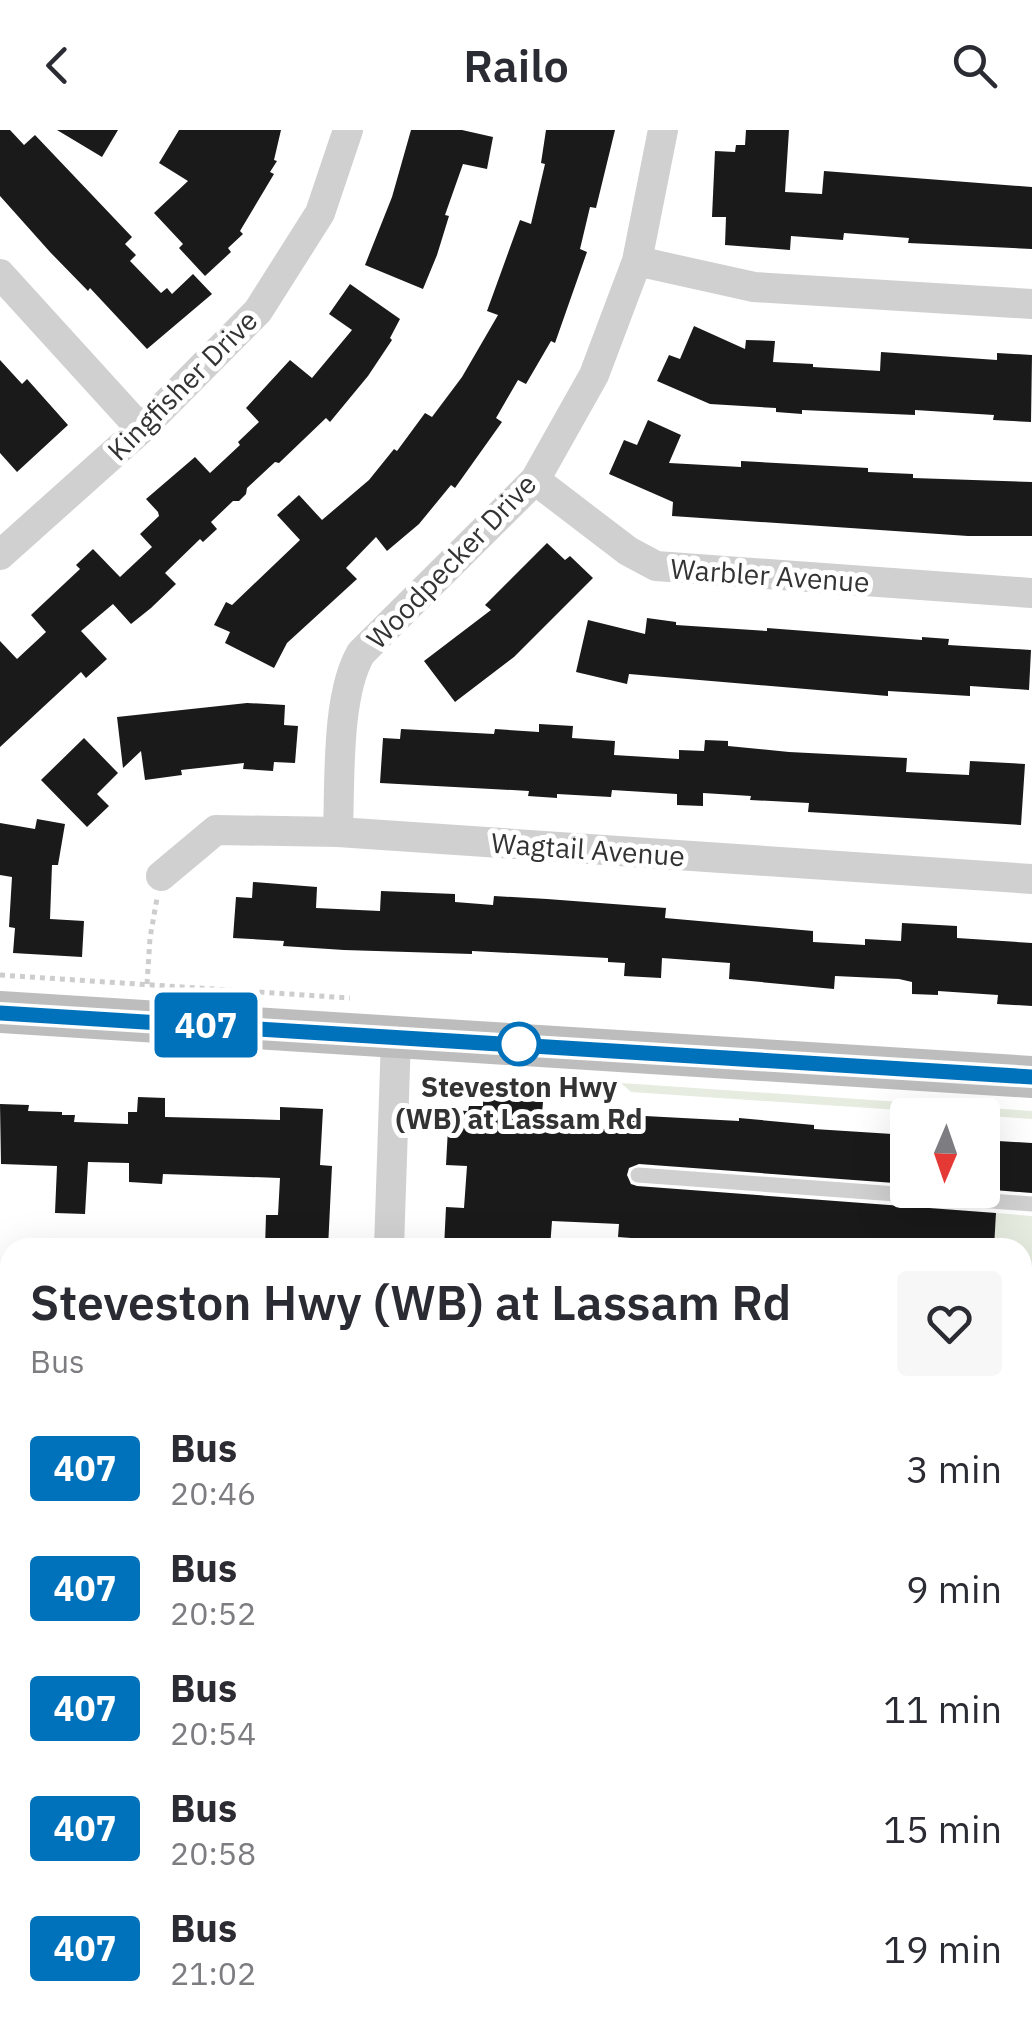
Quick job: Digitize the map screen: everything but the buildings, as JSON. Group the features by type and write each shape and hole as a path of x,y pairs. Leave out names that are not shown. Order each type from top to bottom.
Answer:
{"main road":[{"path":"0,1012 1032,1077"}],"street":[{"name":"Kingfisher Drive","path":"0,555 141,429 258,311 320,213 348,130"},
{"name":"Woodpecker Drive","path":"338,832 345,698 350,672 361,654 535,480 594,375 637,262 664,130"},
{"path":"637,262 754,287 1032,304"},
{"path":"0,274 141,429"},
{"name":"Warbler Avenue","path":"535,480 628,551 656,566 1032,593"},
{"name":"Wagtail Avenue","path":"161,876 216,830 338,832 1032,879"},
{"path":"388,1238 396,1037"}],"lane":[{"path":"638,1175 1032,1204"}],"path":[{"path":"147,984 161,876"}],"shaded area":[{"path":"621,1083 890,1101 890,1109 631,1092"},
{"path":"1000,1109 1032,1111 1032,1119 1000,1117"},
{"path":"996,1213 1032,1216 1032,1238 995,1238"}],"bus line":[{"name":"407","path":"0,1013 1032,1077"}],"place":[{"name":"Steveston Hwy (WB) at Lassam Rd","path":"519,1044"}]}
